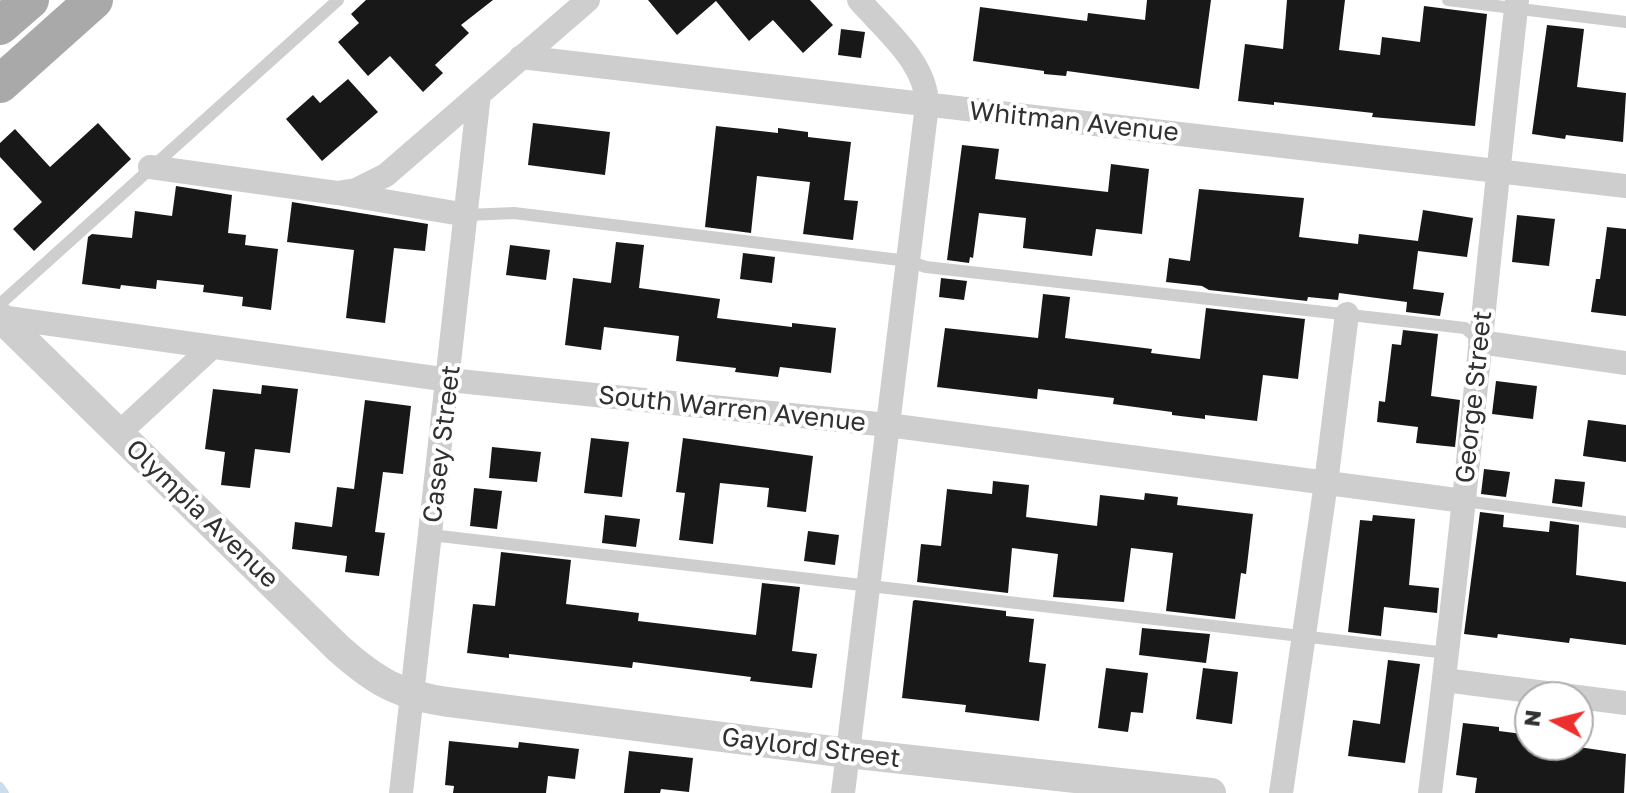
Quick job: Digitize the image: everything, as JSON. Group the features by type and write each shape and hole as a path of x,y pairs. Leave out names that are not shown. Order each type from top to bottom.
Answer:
{"main road":[{"path":"0,26 30,0"},
{"path":"0,84 94,0"}],"street":[{"path":"337,193 356,190 386,175 588,0"},
{"path":"843,793 927,105 927,92 921,74 859,0"},
{"name":"George Street","path":"1430,793 1517,4"},
{"name":"Whitman Avenue","path":"521,57 1626,186"},
{"name":"Casey Street","path":"401,793 479,94"},
{"path":"150,167 467,215"},
{"path":"1281,793 1347,314"},
{"name":"South Warren Avenue","path":"0,317 210,349 449,380 888,425 1464,501"},
{"name":"Olympia Avenue","path":"0,317 364,671 379,682 413,696"},
{"path":"1480,342 1626,363"},
{"path":"119,433 210,349"},
{"path":"1444,680 1626,703"},
{"name":"Gaylord Street","path":"413,696 848,753 1211,793"}],"lane":[{"path":"0,304 338,0"},
{"path":"1448,0 1517,4 1626,22"},
{"path":"467,215 514,213 908,261 926,267 1465,328 1480,342"},
{"path":"1464,501 1626,522"},
{"path":"431,535 1447,653"}],"building":[{"path":"366,0 493,0 461,25 469,33 435,65 443,73 423,92 390,56 368,76 338,42 359,23 351,14"},
{"path":"648,0 810,0 833,25 803,53 773,20 749,41 716,1 677,35"},
{"path":"1147,0 1211,0 1199,89 1067,71 1066,76 1044,74 1044,71 973,61 980,7 1087,21 1088,13 1145,20"},
{"path":"1287,0 1345,0 1339,50 1380,55 1382,37 1420,42 1424,6 1487,14 1475,126 1372,117 1373,113 1274,102 1274,105 1238,101 1245,44 1283,49"},
{"path":"1547,25 1584,29 1577,87 1626,93 1623,142 1532,134"},
{"path":"841,29 865,32 861,58 838,55"},
{"path":"348,79 378,112 322,161 286,119 313,95 320,103"},
{"path":"98,123 131,159 34,251 13,229 42,202 0,157 0,143 15,129 50,167"},
{"path":"533,123 610,132 605,175 528,165"},
{"path":"716,126 778,133 778,128 808,132 808,137 851,142 844,200 858,201 853,240 803,234 810,182 757,176 751,233 705,227"},
{"path":"962,145 999,149 995,179 1108,192 1111,164 1149,169 1142,234 1096,229 1092,256 1023,248 1026,218 979,213 973,258 970,257 969,263 947,260"},
{"path":"176,186 232,195 228,233 246,235 245,245 278,249 271,310 242,306 243,297 203,292 204,285 157,280 156,289 121,285 120,289 82,284 88,237 92,234 132,238 135,211 172,216"},
{"path":"1199,189 1304,198 1299,237 1358,244 1359,234 1418,241 1423,210 1473,218 1467,257 1418,251 1413,289 1444,293 1440,316 1406,312 1407,302 1339,293 1338,300 1308,297 1307,301 1166,282 1169,258 1190,261"},
{"path":"292,202 428,224 425,251 394,248 385,323 346,318 354,250 287,242"},
{"path":"1517,215 1555,219 1549,266 1512,262"},
{"path":"1607,227 1626,229 1626,316 1591,312 1596,279 1600,279"},
{"path":"616,242 644,245 639,288 720,299 717,318 792,327 792,323 836,328 831,373 780,367 778,377 676,361 679,336 604,327 601,350 565,345 573,278 611,283"},
{"path":"510,245 550,250 546,280 506,275"},
{"path":"743,253 775,257 772,283 740,279"},
{"path":"941,278 967,281 964,300 939,297"},
{"path":"1043,294 1070,297 1065,338 1152,349 1151,353 1200,359 1206,308 1305,319 1298,379 1263,375 1257,421 1172,415 1172,412 1113,404 1114,398 1038,389 1037,399 937,387 945,328 1038,338"},
{"path":"1403,330 1438,334 1431,396 1460,400 1455,447 1416,443 1418,427 1377,422 1379,401 1385,402 1392,344 1401,345"},
{"path":"1496,381 1537,386 1533,419 1492,414"},
{"path":"262,385 298,389 290,453 255,449 250,488 221,485 225,452 205,449 213,389 261,394"},
{"path":"365,400 411,406 403,474 383,472 375,532 385,533 379,576 345,572 347,556 292,549 295,522 332,527 337,487 354,489"},
{"path":"1588,420 1626,425 1626,462 1583,456"},
{"path":"591,438 629,442 622,497 584,493"},
{"path":"683,438 813,456 806,512 767,507 769,488 720,483 713,544 679,540 685,493 676,492"},
{"path":"492,447 541,452 537,482 489,478"},
{"path":"1484,469 1510,472 1506,497 1481,494"},
{"path":"1555,479 1585,482 1582,507 1552,503"},
{"path":"993,481 1029,485 1026,517 1097,526 1100,495 1144,500 1145,493 1178,497 1177,505 1253,514 1246,574 1241,573 1235,619 1166,611 1173,553 1131,548 1124,602 1053,597 1058,554 1012,548 1008,593 917,582 921,544 941,546 947,489 992,494"},
{"path":"474,488 502,491 497,529 470,526"},
{"path":"1480,512 1504,515 1503,527 1549,532 1550,521 1579,525 1576,575 1626,582 1626,645 1570,638 1569,643 1498,634 1497,638 1464,634"},
{"path":"605,515 640,519 636,547 602,543"},
{"path":"1373,515 1415,519 1409,585 1439,588 1437,613 1384,607 1381,636 1348,632 1360,520 1372,521"},
{"path":"808,531 839,535 835,565 804,561"},
{"path":"501,552 571,560 566,604 639,613 638,621 756,635 762,583 800,587 792,651 817,654 812,688 633,662 632,668 509,654 509,658 467,653 473,604 495,606"},
{"path":"915,600 1006,611 1006,616 1034,619 1029,662 1046,664 1039,721 965,712 966,705 902,698"},
{"path":"1142,628 1210,634 1206,663 1139,655"},
{"path":"1388,660 1420,664 1405,763 1348,756 1353,720 1380,724"},
{"path":"1106,668 1148,673 1143,713 1131,712 1128,732 1098,728"},
{"path":"1203,668 1238,672 1232,724 1196,719"},
{"path":"1463,723 1499,727 1499,731 1514,733 1514,761 1594,761 1594,749 1626,754 1624,793 1475,793 1477,778 1456,775"},
{"path":"449,741 518,748 519,742 579,749 575,779 548,776 546,793 453,793 454,786 445,785"},
{"path":"629,751 693,758 689,792 661,789 660,793 624,793"}],"waterway":[{"path":"0,786 5,793"}]}
